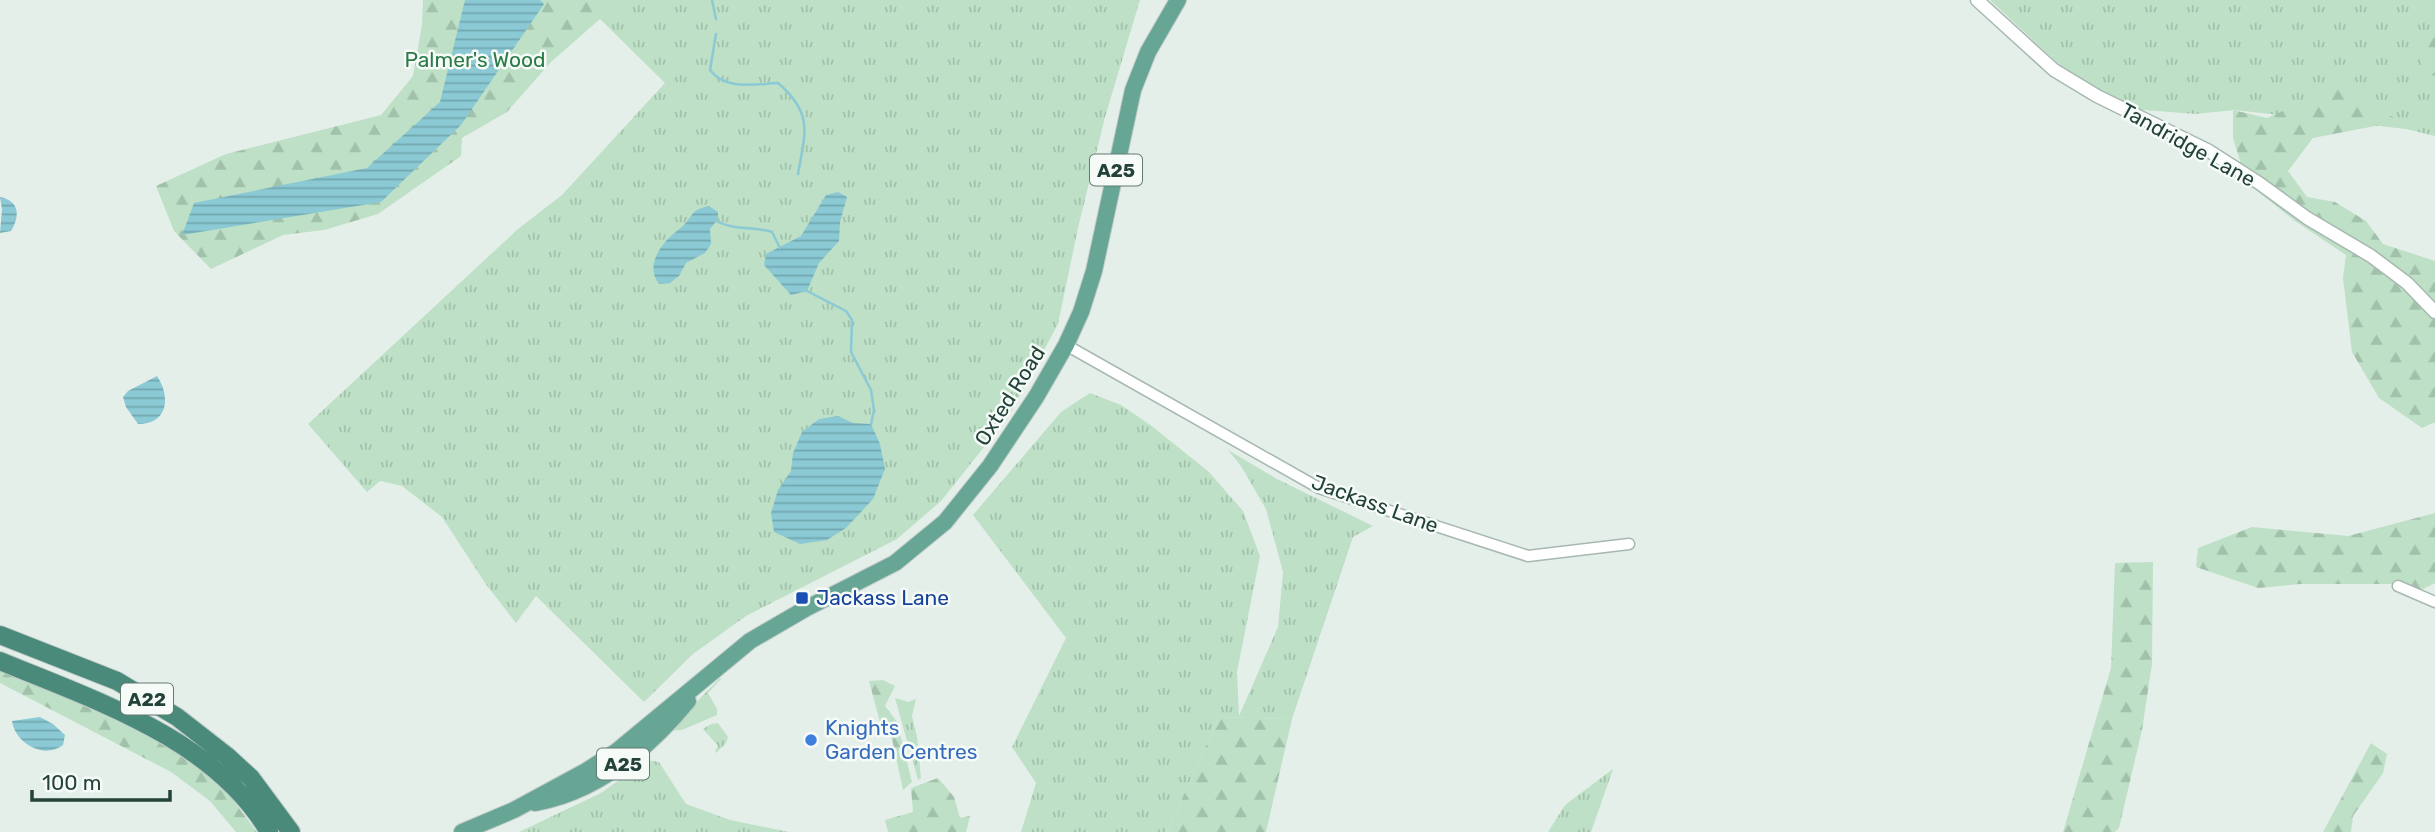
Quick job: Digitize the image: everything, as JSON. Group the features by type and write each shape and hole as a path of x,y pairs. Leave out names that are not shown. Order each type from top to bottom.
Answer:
{"highway":[{"name":"A22","path":"0,635 117,681 177,717 228,755 251,778 291,832"},
{"name":"A22","path":"0,661 107,705 204,760 257,810 269,832"}],"main road":[{"name":"Oxted Road","path":"462,832 521,806 553,800 599,779 627,761 661,731 699,684 750,641 805,609 895,563 945,522 990,466 1036,397 1066,345 1081,312 1094,271 1133,90 1148,52 1178,0"}],"street":[{"name":"Tandridge Lane","path":"1977,0 2054,70 2097,96 2209,151 2307,218 2371,256 2407,283 2435,312"},
{"name":"Jackass Lane","path":"1066,345 1319,488 1528,556 1629,544"},
{"path":"2398,586 2435,602"}],"green space":[{"name":"Palmer's Wood","path":"423,0 618,0 551,62 507,112 462,138 461,156 378,214 324,230 283,235 211,269 174,231 156,186 226,154 381,115 413,76 422,25"},
{"path":"618,0 1140,0 1105,117 1058,324 1008,417 941,501 897,539 746,616 693,654 644,702 536,596 516,623 485,583 442,517 402,486 380,481 367,492 308,424 518,229 562,195 665,83 600,19"},
{"path":"1990,0 2435,0 2435,136 2406,129 2234,110 2196,114 2131,109 2061,66"},
{"path":"2435,20 2435,75 2415,82"},
{"path":"2336,87 2401,121 2313,138 2288,171 2307,197 2335,202 2366,221 2383,244 2435,261 2435,422 2422,428 2379,398 2352,352 2343,278 2346,255 2237,179 2240,161 2233,138 2233,110 2267,118"},
{"path":"1090,393 1121,405 1153,427 1209,472 1243,511 1260,556 1237,672 1239,716 1278,627 1283,572 1266,509 1241,466 1228,450 1277,479 1373,526 1353,537 1292,719 1219,717 1167,832 1021,832 1036,783 1012,747 1066,638 973,515 1061,412"},
{"path":"2435,513 2435,583 2419,591 2400,584 2300,584 2258,588 2196,567 2198,548 2252,527 2348,536"},
{"path":"2153,562 2152,664 2142,730 2119,828 2115,832 2063,832 2111,668 2115,563"},
{"path":"0,669 69,696 157,738 221,784 257,832 236,832 210,801 171,772 0,683"},
{"path":"720,678 708,693 717,709 717,715 682,730 668,731"},
{"path":"883,680 895,686 885,706 897,722 912,782 903,790 891,734 883,733 869,681"},
{"path":"895,698 908,702 916,699 912,716 921,778 918,780"},
{"path":"1219,717 1292,719 1266,832 1167,832"},
{"path":"718,723 728,737 716,753 718,746 703,729"},
{"path":"2371,743 2387,754 2383,773 2353,816 2351,832 2323,832"},
{"path":"647,760 659,762 686,804 730,820 789,832 519,832 601,793"},
{"path":"1613,769 1591,832 1548,832 1565,805"},
{"path":"938,778 954,797 960,818 970,816 966,832 888,832 885,820 913,812 911,788"}],"water":[{"path":"465,0 540,0 544,4 461,125 381,202 182,235 194,203 367,168 440,102"},
{"path":"838,192 847,197 840,222 839,241 819,263 807,291 791,295 764,265 766,254 801,236 826,195"},
{"path":"0,197 15,206 17,215 11,231 0,233 2,209"},
{"path":"709,206 718,212 718,219 710,229 711,244 705,253 686,263 679,276 670,283 659,284 655,278 654,265 662,246 696,211"},
{"path":"157,376 164,392 164,408 156,419 138,424 126,407 123,397 128,391"},
{"path":"838,416 853,423 871,424 880,444 885,469 873,499 846,528 827,540 800,544 774,532 771,513 778,490 791,471 793,453 802,432 819,419"},
{"path":"40,717 65,735 63,745 47,751 39,750 24,742 14,729 12,721"}],"waterway":[{"path":"712,0 716,19"},
{"path":"716,34 710,70 717,77 741,85 778,83 797,105 804,125 798,174"},
{"path":"716,221 730,226 772,232 780,248"},
{"path":"807,291 846,311 852,320 851,352 871,390 874,410 871,424"}],"place":[{"name":"Jackass Lane","path":"802,598"},
{"name":"Knights Garden Centres","path":"811,740"}]}
